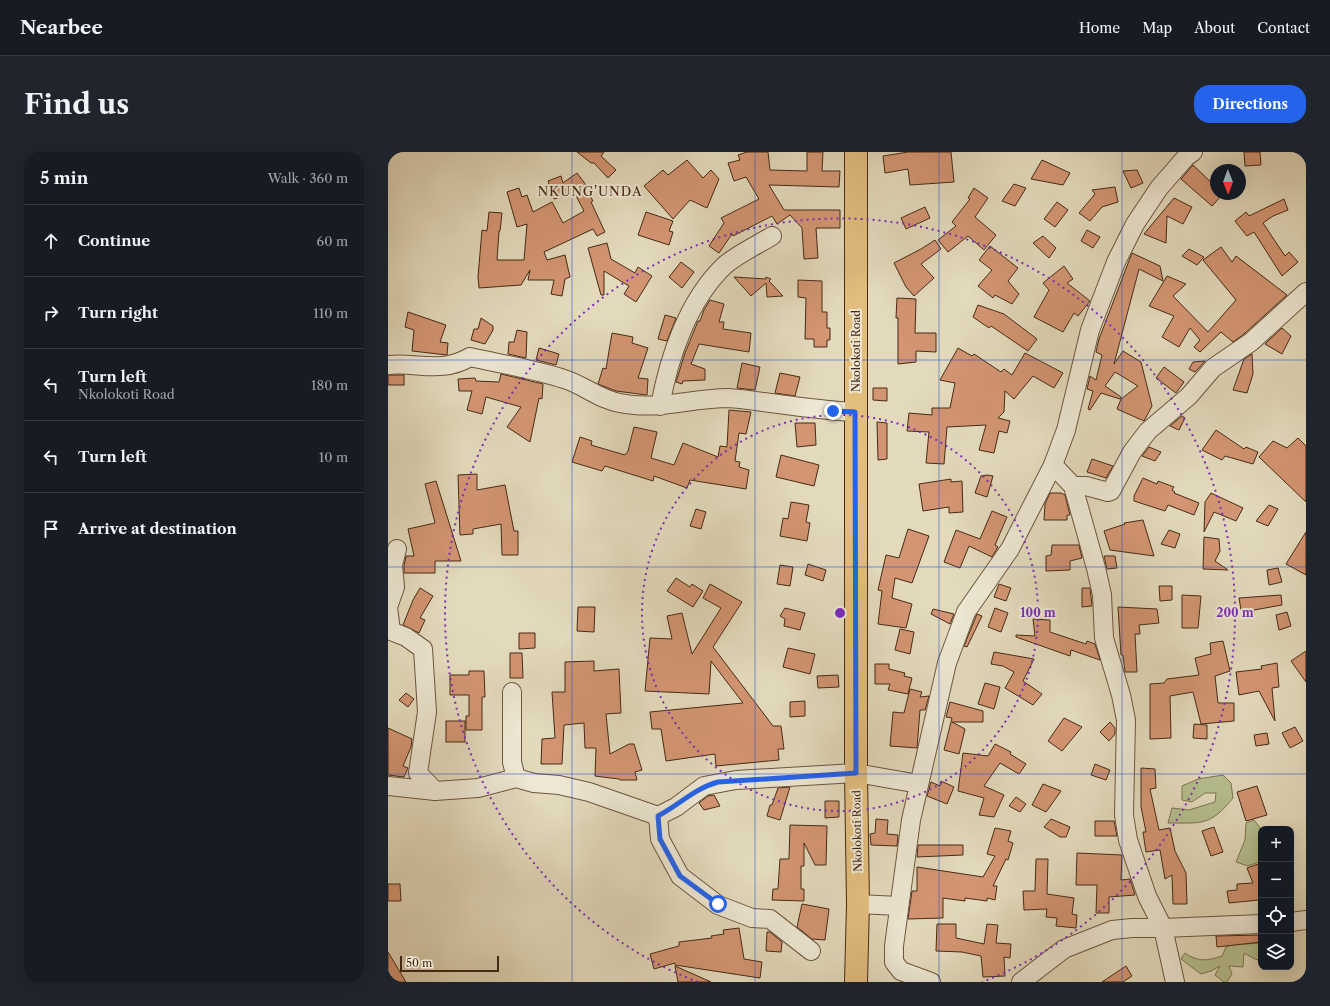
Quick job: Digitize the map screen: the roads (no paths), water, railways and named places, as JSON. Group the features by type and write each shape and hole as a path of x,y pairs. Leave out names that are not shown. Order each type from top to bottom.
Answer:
{"main road":[{"name":"Nkolokoti Road","path":"856,152 855,412 856,773 858,904 856,982"}],"street":[{"path":"931,982 900,971 894,962 894,946 911,820 947,663 966,612 1010,549 1053,465 1066,430 1090,330 1116,262 1135,224 1159,188 1186,157 1193,152"},
{"path":"660,406 666,377 676,348 688,319 706,286 726,264 772,236"},
{"path":"1073,486 1086,486 1108,492 1111,491 1132,452 1148,431 1189,396 1213,368 1251,342 1306,292"},
{"path":"388,365 402,363 437,368 470,358 528,369 565,379 618,403 660,406 696,400 729,398 855,412"},
{"path":"1053,465 1073,486 1096,568 1102,595 1104,638 1126,720 1124,815 1128,840 1147,896 1163,928 1175,982"},
{"path":"397,549 393,565 395,587 388,607 391,631 406,637 423,649 428,712 418,773 435,791"},
{"path":"510,764 512,692"},
{"path":"510,764 534,783 559,785 588,792 658,816 676,807 704,786 718,782 856,773 919,784"},
{"path":"388,786 435,791 478,788 510,764"},
{"path":"658,816 660,839 680,876 718,904 752,918 770,919 811,951"},
{"path":"858,904 899,906"},
{"path":"1294,922 1306,920"},
{"path":"1021,982 1053,956 1086,940 1112,930 1258,924"}],"district":[{"name":"NKUNG'UNDA","path":"590,191"}]}
